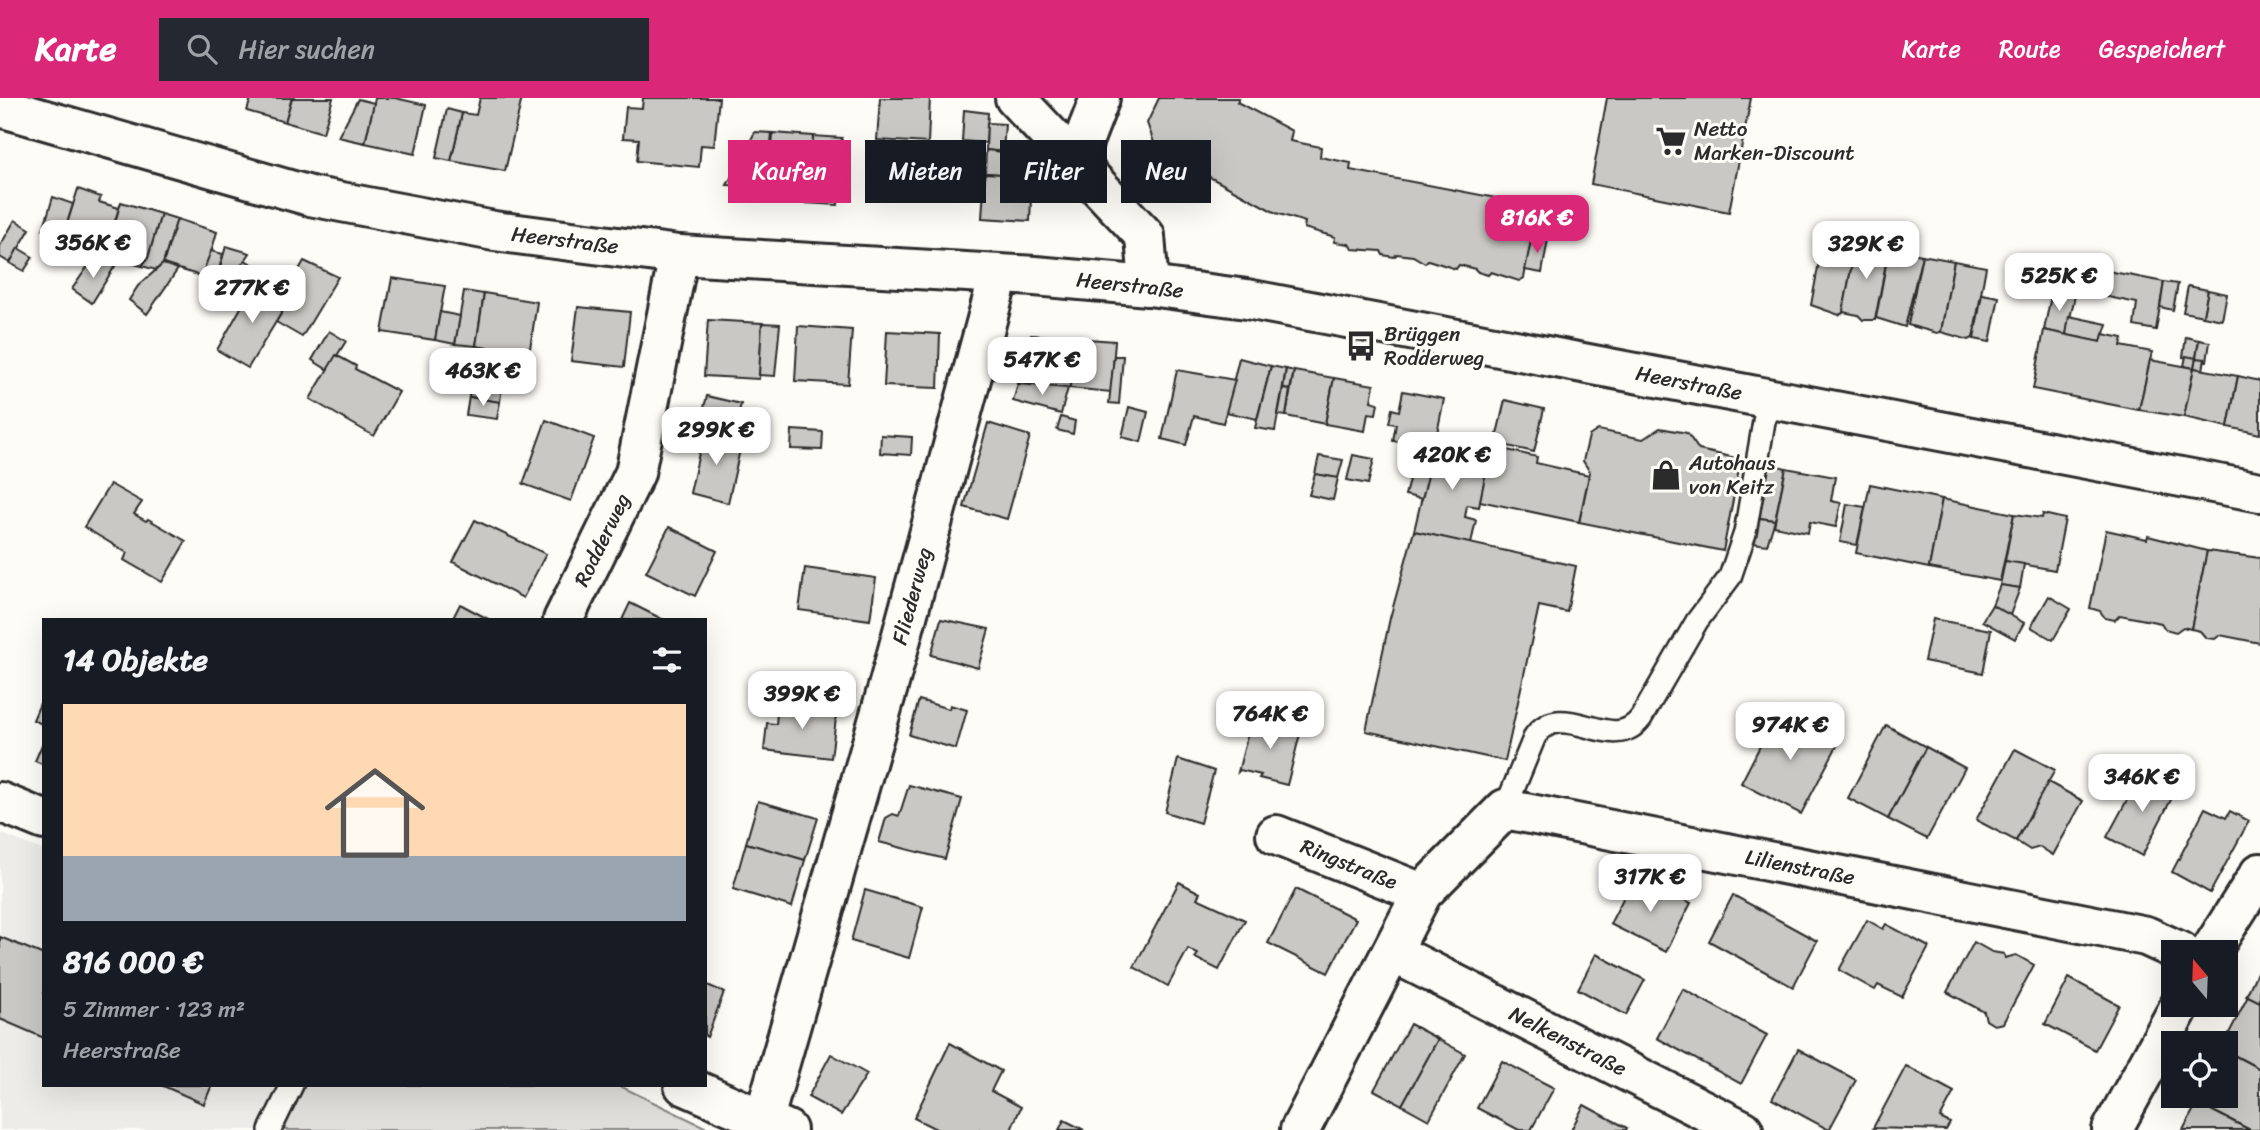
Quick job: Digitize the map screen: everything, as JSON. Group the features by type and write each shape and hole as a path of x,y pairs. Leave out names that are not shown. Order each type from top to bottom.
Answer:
{"street":[{"path":"1015,98 1057,140"},
{"path":"1083,140 1100,98"},
{"name":"Heerstraße","path":"0,107 310,196 494,231 679,254 1149,285 1369,321 2260,492"},
{"path":"1107,193 1146,236 1149,285"},
{"name":"Rodderweg","path":"564,618 635,473 679,254"},
{"name":"Fliederweg","path":"776,1124 888,687 999,275"},
{"path":"0,802 42,819"},
{"path":"1300,1130 1422,893 1506,809"},
{"name":"Lilienstraße","path":"1506,809 2146,936 2161,943"},
{"name":"Ringstraße","path":"1276,835 1422,893"},
{"path":"2218,940 2260,873"},
{"name":"Nelkenstraße","path":"1392,952 1743,1130"},
{"path":"2112,1130 2174,1017"},
{"path":"689,1087 776,1124"}],"lane":[{"path":"1506,809 1535,736 1543,726 1564,720 1614,733 1633,727 1641,718 1697,621 1730,577 1745,533 1768,398"},
{"path":"270,1130 291,1087"}],"shaded area":[{"path":"0,833 42,850 42,1087 278,1087 258,1130 0,1130"},
{"path":"304,1087 622,1087 711,1130 283,1130"}],"building":[{"path":"251,98 292,98 285,122 247,111"},
{"path":"292,98 333,98 323,133 285,122"},
{"path":"375,98 395,98 426,105 415,154 365,143"},
{"path":"480,98 522,98 505,171 451,161 462,113 476,115"},
{"path":"643,98 719,98 714,146 701,145 699,167 637,161 639,139 623,138 626,107 642,108"},
{"path":"880,98 930,98 928,140 877,140"},
{"path":"1159,98 1239,98 1237,102 1292,131 1290,141 1321,147 1320,157 1351,163 1350,170 1538,206 1524,278 1519,281 1491,272 1488,275 1459,265 1456,269 1428,260 1425,263 1413,256 1397,254 1394,257 1383,255 1381,251 1352,249 1349,244 1334,242 1335,237 1304,228 1305,222 1276,213 1211,178 1211,140 1153,140 1147,123"},
{"name":"Netto Marken-Discount","path":"1607,98 1751,98 1729,212 1591,184"},
{"path":"358,99 374,103 365,143 338,137"},
{"path":"447,109 462,113 451,161 436,158"},
{"path":"964,110 988,113 986,143 986,140 962,140"},
{"path":"987,123 1005,124 1000,152 986,150"},
{"path":"755,132 772,133 772,140 751,140"},
{"path":"773,133 813,136 813,140 773,140"},
{"path":"813,136 842,140 813,140"},
{"path":"986,150 1000,152 1000,174 986,173"},
{"path":"986,173 1000,174 1000,203 1031,203 1030,221 982,218 983,203 986,203"},
{"path":"78,189 101,197 99,202 119,208 104,257 93,254 86,244 63,236"},
{"path":"53,197 73,204 63,236 43,230"},
{"path":"121,202 161,214 148,258 142,266 105,256"},
{"path":"803,203 838,203 838,205"},
{"path":"161,214 177,219 163,264 156,270 142,266 148,258"},
{"path":"177,219 217,232 204,277 163,264"},
{"path":"15,220 30,229 10,263 0,257 0,246"},
{"path":"1824,235 1856,242 1843,313 1839,315 1811,305"},
{"path":"1532,236 1548,239 1542,273 1525,270"},
{"path":"1856,242 1889,248 1875,320 1863,320 1858,315 1843,312"},
{"path":"226,246 250,253 226,288 215,285"},
{"path":"18,248 33,257 24,271 10,263"},
{"path":"1889,248 1922,255 1905,327 1876,318"},
{"path":"211,251 223,254 215,285 200,280"},
{"path":"1922,255 1954,261 1941,332 1937,333 1908,325"},
{"path":"93,259 115,266 92,303 72,289"},
{"path":"245,260 264,271 243,302 224,290"},
{"path":"304,261 338,277 302,337 276,322 288,302 282,299"},
{"path":"1954,261 1986,267 1973,338 1969,340 1941,332"},
{"path":"163,264 178,269 147,314 129,300 138,286"},
{"path":"2108,271 2164,282 2156,330 2134,326 2137,303 2103,296"},
{"path":"392,278 445,286 435,340 382,332"},
{"path":"2164,282 2178,284 2173,310 2160,307"},
{"path":"255,283 288,302 248,368 217,350"},
{"path":"2188,286 2208,290 2203,316 2183,312"},
{"path":"2208,290 2227,294 2222,320 2203,316"},
{"path":"464,291 484,294 476,346 455,344"},
{"path":"2052,291 2075,296 2066,335 2044,330"},
{"path":"484,293 537,302 529,355 476,346"},
{"path":"1982,294 1999,297 1990,342 1974,339"},
{"path":"578,307 630,312 624,367 571,361"},
{"path":"440,312 460,316 455,344 435,340"},
{"path":"2069,316 2107,324 2101,342 2066,335"},
{"path":"708,320 762,323 759,379 704,376"},
{"path":"762,323 780,324 775,376 759,375"},
{"path":"798,326 852,330 848,384 795,381"},
{"path":"2044,330 2101,342 2103,334 2123,338 2121,346 2152,352 2139,410 2033,389"},
{"path":"329,331 346,341 328,370 312,360"},
{"path":"887,331 940,334 938,388 884,386"},
{"path":"1031,335 1073,338 1070,388 1018,384 1021,349 1030,350"},
{"path":"2186,337 2199,340 2196,358 2183,357"},
{"path":"1073,338 1115,341 1111,392 1070,388"},
{"path":"2199,340 2210,342 2207,361 2196,358"},
{"path":"336,355 356,366 355,369 399,392 374,436 310,399"},
{"path":"1114,356 1123,356 1119,404 1109,403"},
{"path":"2186,356 2196,358 2194,368 2184,366"},
{"path":"1239,358 1271,366 1257,419 1226,412"},
{"path":"2196,358 2205,359 2203,370 2194,368"},
{"path":"2150,360 2194,368 2184,417 2139,410"},
{"path":"1271,366 1286,369 1275,431 1255,428"},
{"path":"2194,368 2238,376 2228,427 2184,417"},
{"path":"1286,369 1294,371 1290,390 1283,389"},
{"path":"1177,370 1235,380 1223,423 1194,416 1186,445 1162,439"},
{"path":"1294,371 1334,378 1325,424 1286,416"},
{"path":"472,373 503,378 500,402 469,397"},
{"path":"2238,376 2260,381 2260,434 2228,427"},
{"path":"1334,378 1374,385 1371,401 1378,403 1376,414 1368,413 1365,431 1325,424"},
{"path":"1018,384 1068,388 1061,414 1013,401"},
{"path":"1283,389 1290,390 1286,416 1278,415"},
{"path":"1403,391 1444,399 1434,448 1393,441 1396,424 1389,423 1392,409 1399,411"},
{"path":"707,396 741,404 736,423 702,415"},
{"path":"469,397 500,402 497,419 466,415"},
{"path":"1505,400 1544,409 1534,452 1495,443"},
{"path":"1129,407 1148,412 1141,442 1122,437"},
{"path":"1061,417 1075,421 1073,434 1057,430"},
{"path":"546,420 594,438 571,501 523,484"},
{"path":"988,423 1030,436 1007,519 964,507"},
{"path":"1660,428 1687,433 1699,450 1741,459 1723,551 1579,522 1590,472 1583,461 1589,436 1598,430 1643,439"},
{"path":"792,430 823,432 822,450 791,449"},
{"path":"704,431 742,441 728,503 690,493"},
{"path":"881,435 912,437 911,455 880,453"},
{"path":"1435,441 1490,453 1479,507 1467,505 1465,517 1476,520 1471,544 1414,531"},
{"path":"1421,446 1434,448 1429,471 1417,468"},
{"path":"1507,450 1537,457 1536,463 1589,475 1579,522 1480,501 1490,453 1506,456"},
{"path":"1353,455 1374,459 1368,484 1347,480"},
{"path":"1319,456 1343,460 1338,478 1315,474"},
{"path":"1770,464 1786,468 1775,520 1759,518"},
{"path":"1417,468 1429,471 1428,476 1415,473"},
{"path":"1786,468 1835,477 1831,501 1841,503 1836,527 1810,522 1808,533 1774,526"},
{"path":"1411,472 1428,476 1422,499 1405,495"},
{"path":"1315,474 1338,478 1333,500 1309,495"},
{"path":"110,484 142,502 134,514 186,541 162,582 124,560 127,553 84,527"},
{"path":"1870,484 1942,499 1929,568 1856,553"},
{"path":"1942,499 2014,514 2000,581 1929,568"},
{"path":"1847,504 1865,507 1857,545 1840,542"},
{"path":"2014,514 2042,518 2043,514 2065,519 2055,570 2005,561"},
{"path":"1759,518 1775,520 1767,545 1753,543"},
{"path":"475,520 546,554 523,598 453,562"},
{"path":"669,527 717,551 695,596 646,572"},
{"path":"2106,530 2147,539 2148,536 2207,551 2191,629 2183,627 2176,632 2165,629 2161,623 2120,615 2115,620 2105,618 2100,611 2090,608"},
{"path":"1414,531 1576,566 1567,612 1539,606 1505,761 1366,731 1390,618"},
{"path":"2207,551 2260,558 2260,643 2220,635 2215,639 2206,638 2200,631 2191,629"},
{"path":"2005,561 2024,564 2020,588 2000,585"},
{"path":"805,568 876,578 870,620 799,610"},
{"path":"2000,585 2020,588 2010,615 1992,605"},
{"path":"2049,596 2071,609 2053,640 2031,627"},
{"path":"630,603 660,618 623,618"},
{"path":"460,604 486,618 453,618"},
{"path":"1992,605 2024,623 2015,639 1982,621"},
{"path":"941,619 989,629 978,668 931,655"},
{"path":"1933,619 1991,630 1983,673 1924,661"},
{"path":"42,699 42,724 33,720"},
{"path":"919,700 949,709 950,705 967,710 956,749 909,735"},
{"path":"770,702 837,710 831,758 764,750 767,723 776,724 778,704"},
{"path":"1779,709 1839,742 1801,814 1741,783"},
{"path":"1252,717 1301,730 1287,785 1259,778 1261,775 1240,770 1238,772"},
{"path":"1886,725 1926,747 1888,819 1848,798"},
{"path":"42,745 42,764 35,761"},
{"path":"1926,747 1965,768 1927,839 1888,819"},
{"path":"2015,749 2055,770 2016,841 1976,820"},
{"path":"1178,759 1214,771 1200,823 1165,812"},
{"path":"2142,772 2176,790 2142,856 2107,837"},
{"path":"2048,782 2083,801 2053,855 2040,847 2030,850 2016,841"},
{"path":"909,785 962,799 945,859 879,842 886,818 893,814 899,816"},
{"path":"758,801 818,818 805,860 746,843"},
{"path":"2205,808 2226,818 2230,811 2249,821 2210,893 2172,872"},
{"path":"746,843 805,860 792,907 733,889"},
{"path":"1635,875 1691,903 1666,952 1610,924"},
{"path":"1179,882 1200,893 1197,898 1245,920 1219,970 1195,958 1198,954 1188,949 1168,986 1134,967"},
{"path":"1296,889 1356,919 1328,973 1268,943"},
{"path":"865,890 923,907 909,958 851,941"},
{"path":"1733,895 1817,941 1793,987 1709,941"},
{"path":"1867,920 1883,929 1886,924 1929,947 1902,997 1878,985 1875,990 1839,970"},
{"path":"0,937 42,954 42,1037 0,1019"},
{"path":"1974,942 1992,952 2004,954 2005,958 2016,955 2034,965 2003,1023 1994,1025 1986,1020 1984,1012 1947,992"},
{"path":"1596,954 1645,980 1626,1015 1578,989"},
{"path":"2260,966 2260,1002 2246,996"},
{"path":"2069,978 2119,1005 2095,1050 2045,1024"},
{"path":"707,985 724,992 707,1037"},
{"path":"1683,989 1767,1035 1741,1084 1657,1038"},
{"path":"2248,996 2260,1002 2260,1069 2238,1057 2238,1031 2230,1031"},
{"path":"1410,1024 1438,1039 1402,1105 1374,1090"},
{"path":"1438,1039 1465,1054 1429,1120 1402,1105"},
{"path":"950,1043 1001,1071 991,1091 1021,1107 1011,1130 938,1130 914,1118"},
{"path":"1798,1049 1856,1080 1829,1130 1772,1099"},
{"path":"831,1054 867,1074 841,1115 808,1097"},
{"path":"2238,1057 2260,1069 2260,1130 2250,1130 2207,1108 2238,1108"},
{"path":"1502,1061 1554,1088 1531,1130 1519,1130 1477,1108"},
{"path":"1906,1066 1954,1092 1940,1118 1950,1123 1946,1130 1873,1128"},
{"path":"166,1087 211,1087 204,1104"},
{"path":"1584,1105 1627,1128 1626,1130 1571,1130"},
{"path":"2194,1108 2207,1108 2250,1130 2183,1130"},
{"path":"1064,1120 1084,1130 1059,1130"}],"place":[{"name":"Netto Marken-Discount","path":"1671,141"},
{"name":"Brüggen Rodderweg","path":"1361,346"},
{"name":"Autohaus von Keitz","path":"1666,475"}]}
